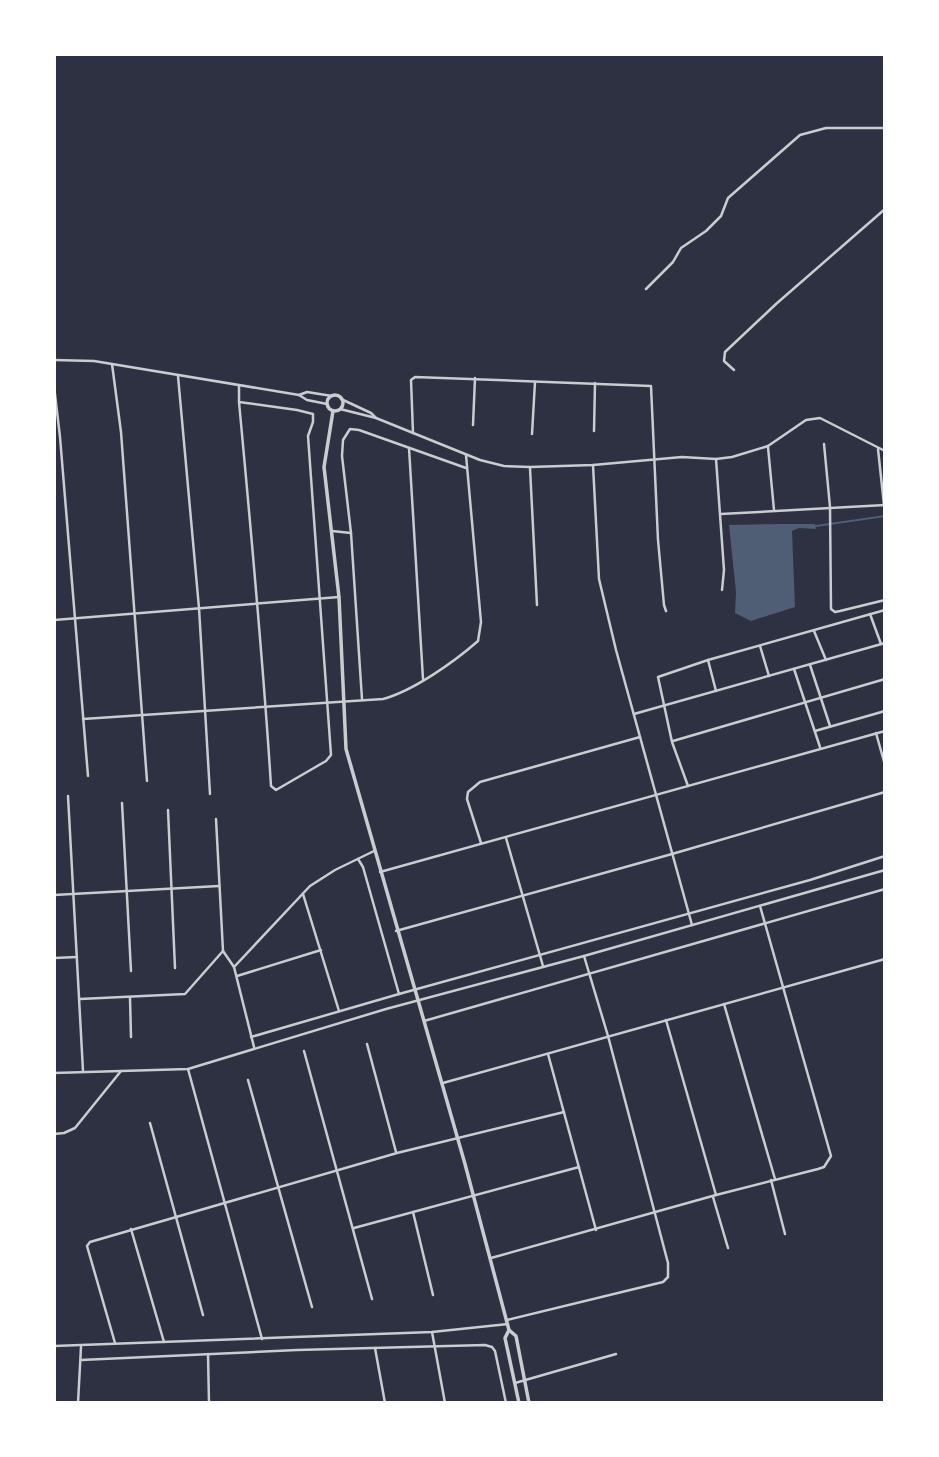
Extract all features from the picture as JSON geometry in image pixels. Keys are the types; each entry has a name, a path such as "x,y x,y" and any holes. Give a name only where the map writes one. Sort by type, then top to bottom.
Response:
{"street":[{"path":"646,289 673,262 681,248 706,231 721,216 728,198 794,139 813,130 826,128 885,128"},
{"path":"734,370 724,361 725,352 885,209"},
{"path":"54,360 94,361 299,395 307,400 327,404 333,411 324,467 339,597 346,749 474,1195 508,1325 516,1336 529,1403"},
{"path":"112,364 121,432 133,622 147,781"},
{"path":"178,376 199,608 211,794"},
{"path":"413,433 412,378 420,376 651,386 658,540 664,605 667,611"},
{"path":"473,425 475,378"},
{"path":"532,435 535,380"},
{"path":"594,431 595,383"},
{"path":"54,386 61,436 88,776"},
{"path":"239,386 239,402 258,603 271,786 279,790 326,761 330,758 331,751 308,436 313,414 239,402"},
{"path":"299,395 307,392 332,396 371,413 376,418"},
{"path":"327,404 332,396"},
{"path":"340,409 343,404 341,399"},
{"path":"333,411 340,409 376,418 466,455 504,466 593,465 697,457 716,459 750,453 768,446 813,418 820,418 885,451"},
{"path":"362,699 351,533 342,456 346,432 350,429 359,430 467,469"},
{"path":"54,437 61,436"},
{"path":"824,444 830,507 831,609 840,611 885,600"},
{"path":"768,446 774,510"},
{"path":"409,447 423,679"},
{"path":"721,514 884,505 878,449"},
{"path":"83,719 383,698 397,695 469,649 478,641 481,622 466,455"},
{"path":"716,459 724,570 722,590"},
{"path":"593,465 599,579 615,650 692,925"},
{"path":"530,467 537,604"},
{"path":"331,531 351,533"},
{"path":"54,620 339,597"},
{"path":"688,786 672,742 658,677 708,660 885,610"},
{"path":"634,715 883,644 870,614"},
{"path":"814,630 826,660"},
{"path":"760,646 769,676"},
{"path":"708,660 716,691"},
{"path":"810,664 830,726"},
{"path":"794,669 820,747"},
{"path":"672,742 885,679"},
{"path":"815,731 885,711"},
{"path":"380,872 885,731"},
{"path":"876,733 885,765"},
{"path":"482,844 467,799 468,792 480,782 640,737"},
{"path":"397,931 885,792"},
{"path":"68,796 83,1072"},
{"path":"122,803 131,971"},
{"path":"168,810 175,968"},
{"path":"216,818 223,951 234,967 254,1047"},
{"path":"506,837 543,966"},
{"path":"234,967 321,878 374,851"},
{"path":"251,1037 810,880 885,856"},
{"path":"358,859 363,867 399,994"},
{"path":"54,1073 188,1069 254,1047 418,1000 584,956 885,870"},
{"path":"54,895 220,886"},
{"path":"424,1021 885,889"},
{"path":"303,894 339,1011"},
{"path":"491,1258 824,1167 831,1156 760,906"},
{"path":"236,976 321,950"},
{"path":"79,999 186,994 223,951"},
{"path":"54,1346 432,1332 508,1325 663,1282 668,1278 669,1271 584,956"},
{"path":"54,958 77,957"},
{"path":"442,1083 885,959"},
{"path":"130,998 131,1037"},
{"path":"724,1004 773,1180 785,1234"},
{"path":"666,1020 728,1248"},
{"path":"367,1044 397,1153"},
{"path":"304,1051 372,1299"},
{"path":"548,1053 596,1230"},
{"path":"188,1069 262,1339"},
{"path":"54,1134 75,1128 121,1071"},
{"path":"248,1080 312,1307"},
{"path":"116,1343 88,1244 131,1229 397,1153 564,1112"},
{"path":"150,1124 203,1315"},
{"path":"354,1228 579,1167"},
{"path":"413,1212 433,1295"},
{"path":"131,1229 164,1342"},
{"path":"508,1325 505,1338 519,1403"},
{"path":"432,1332 445,1403"},
{"path":"78,1403 81,1345"},
{"path":"81,1360 485,1345 492,1347 498,1360 506,1403"},
{"path":"374,1348 385,1403"},
{"path":"208,1354 209,1403"},
{"path":"515,1384 616,1354"}],"water":[{"path":"815,524 816,529 799,528 792,531 795,607 751,621 735,613 736,592 729,525"}],"waterway":[{"path":"816,526 885,516"}]}
